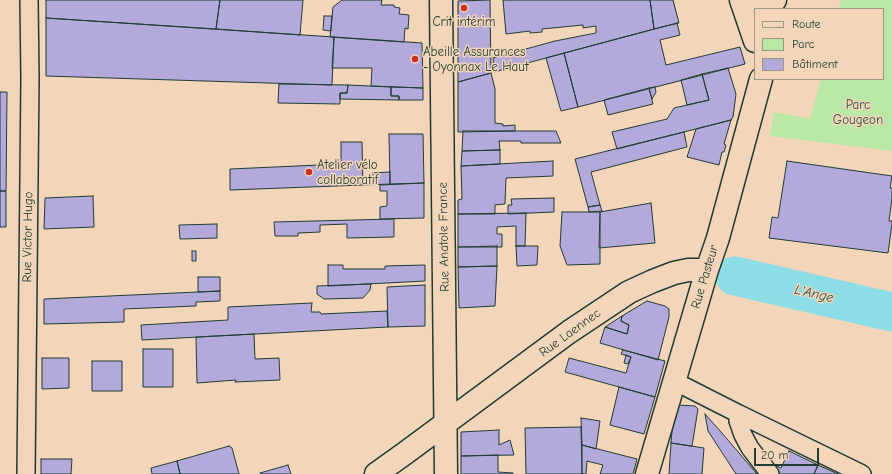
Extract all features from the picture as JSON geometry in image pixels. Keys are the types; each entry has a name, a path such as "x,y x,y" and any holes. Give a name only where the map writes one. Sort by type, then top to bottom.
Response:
{"main road":[{"name":"Rue Anatole France","path":"441,0 446,474"},
{"path":"741,0 754,38"},
{"path":"750,0 760,3 774,0"},
{"name":"Rue Pasteur","path":"647,474 707,270 718,238 761,80"},
{"name":"Rue Laennec","path":"376,474 569,332 628,292 674,273 688,270 707,270"}],"street":[{"name":"Rue Victor Hugo","path":"26,474 29,0"},
{"path":"674,381 862,474"},
{"path":"739,414 738,420 743,436 750,448 770,474"}],"green space":[{"name":"Parc Gougeon","path":"841,0 892,0 892,151 770,136 774,112 810,119 821,80 884,80 884,8 839,8"}],"building":[{"path":"46,0 220,0 216,29 46,18"},
{"path":"220,0 303,0 300,35 216,29"},
{"path":"342,0 382,0 381,5 394,5 394,7 400,8 399,14 409,15 408,29 405,28 404,42 330,37 333,7"},
{"path":"490,0 491,73 458,82 458,1"},
{"path":"503,0 650,0 654,29 494,72 493,58 555,41 596,33 596,26 583,28 583,25 542,29 542,32 530,33 530,31 506,34"},
{"path":"650,0 673,0 679,23 654,29"},
{"path":"324,16 332,16 331,31 323,30"},
{"path":"46,18 334,37 332,85 46,76"},
{"path":"677,23 680,35 660,40 666,65 740,47 745,64 578,107 564,53"},
{"path":"334,37 422,43 423,88 371,86 372,68 332,68"},
{"path":"564,53 578,107 561,111 546,58"},
{"path":"728,68 736,94 733,117 731,120 617,149 612,132 667,119 674,108 709,100 702,74"},
{"path":"491,73 495,89 495,123 503,124 503,126 515,125 515,131 458,132 458,82"},
{"path":"702,74 709,100 687,105 681,80"},
{"path":"279,84 348,85 347,93 340,93 340,104 278,103"},
{"path":"348,85 391,87 391,96 399,96 399,100 340,99 340,93 347,93"},
{"path":"391,87 423,88 423,100 399,100 399,96 391,96"},
{"path":"655,87 656,92 652,99 649,88"},
{"path":"649,88 653,104 608,115 604,100"},
{"path":"0,92 7,92 6,191 0,191"},
{"path":"731,120 724,144 726,145 724,152 722,152 719,165 687,157 696,129"},
{"path":"463,131 556,131 561,143 521,143 521,141 499,141 500,150 462,151"},
{"path":"684,132 687,147 591,172 600,205 588,207 575,159"},
{"path":"389,134 423,134 424,183 390,184"},
{"path":"341,142 362,142 363,185 230,190 230,169 341,164"},
{"path":"500,150 500,164 461,166 462,151"},
{"path":"553,161 553,176 506,178 505,204 495,205 495,214 458,214 458,200 462,199 461,166"},
{"path":"787,161 892,176 890,188 892,188 892,198 889,221 892,221 892,224 888,253 769,238 772,217 778,218"},
{"path":"390,172 390,184 363,185 363,178 372,178 372,173"},
{"path":"424,183 424,218 380,219 380,207 387,206 387,191 380,191 380,185"},
{"path":"0,191 6,191 6,227 0,227"},
{"path":"93,196 94,227 44,229 45,198"},
{"path":"554,198 554,212 508,214 508,205 512,205 511,199"},
{"path":"651,203 655,243 599,248 600,212"},
{"path":"600,205 602,211 589,212 588,207"},
{"path":"562,212 600,212 600,264 567,265 560,246"},
{"path":"526,213 525,246 516,246 516,226 497,227 497,234 502,234 502,247 458,247 458,214"},
{"path":"394,219 394,237 347,238 347,224 320,225 320,232 298,233 298,236 275,236 274,222"},
{"path":"217,224 217,238 180,239 179,225"},
{"path":"497,246 497,266 458,267 458,247"},
{"path":"516,246 538,246 537,265 517,266"},
{"path":"192,251 196,251 196,261 192,261"},
{"path":"328,265 343,265 343,269 385,269 385,266 425,265 425,281 328,286"},
{"path":"497,266 495,306 459,308 458,267"},
{"path":"198,277 220,277 220,291 198,292"},
{"path":"371,284 370,290 363,298 324,299 317,294 317,286"},
{"path":"425,285 425,326 388,327 387,287"},
{"path":"220,291 220,301 196,302 196,306 124,309 124,322 44,324 44,299"},
{"path":"647,301 665,306 669,309 669,317 658,360 600,343 605,327 627,334 629,325 621,321 622,316"},
{"path":"312,303 311,312 320,312 321,314 387,311 388,327 142,340 141,325 228,320 228,307"},
{"path":"622,316 621,321 629,325 627,334 605,327"},
{"path":"254,334 255,359 279,358 280,380 235,382 236,380 197,383 196,337"},
{"path":"143,349 173,349 173,387 143,387"},
{"path":"623,350 665,361 655,397 565,372 569,358 626,373 631,357 621,354"},
{"path":"626,355 631,357 628,364 624,363"},
{"path":"42,358 69,358 69,388 42,389"},
{"path":"92,361 122,361 122,391 92,391"},
{"path":"619,387 655,397 644,434 610,425"},
{"path":"678,405 695,406 698,409 692,446 671,443"},
{"path":"705,414 757,474 736,474 708,431"},
{"path":"581,418 600,421 596,449 582,445"},
{"path":"581,427 582,474 526,474 525,428"},
{"path":"499,430 499,445 510,440 514,455 461,456 461,432"},
{"path":"671,443 704,448 702,474 669,474"},
{"path":"582,445 637,459 633,474 600,474 603,465 587,461 586,474 582,474"},
{"path":"229,446 232,448 239,474 180,474 177,461"},
{"path":"789,451 818,465 814,474 778,474 775,470 777,466 781,468"},
{"path":"498,455 498,472 513,474 461,474 461,456"},
{"path":"41,459 72,459 71,474 41,474"},
{"path":"177,461 180,474 152,474 151,468"},
{"path":"288,465 291,474 260,474 260,473"},
{"path":"818,465 838,474 814,474"}],"waterway":[{"name":"L'Ange","path":"735,276 892,312"}],"place":[{"name":"Crit intérim","path":"464,8"},
{"name":"Abeille Assurances - Oyonnax Le Haut","path":"415,59"},
{"name":"Atelier vélo collaboratif","path":"309,172"}]}
